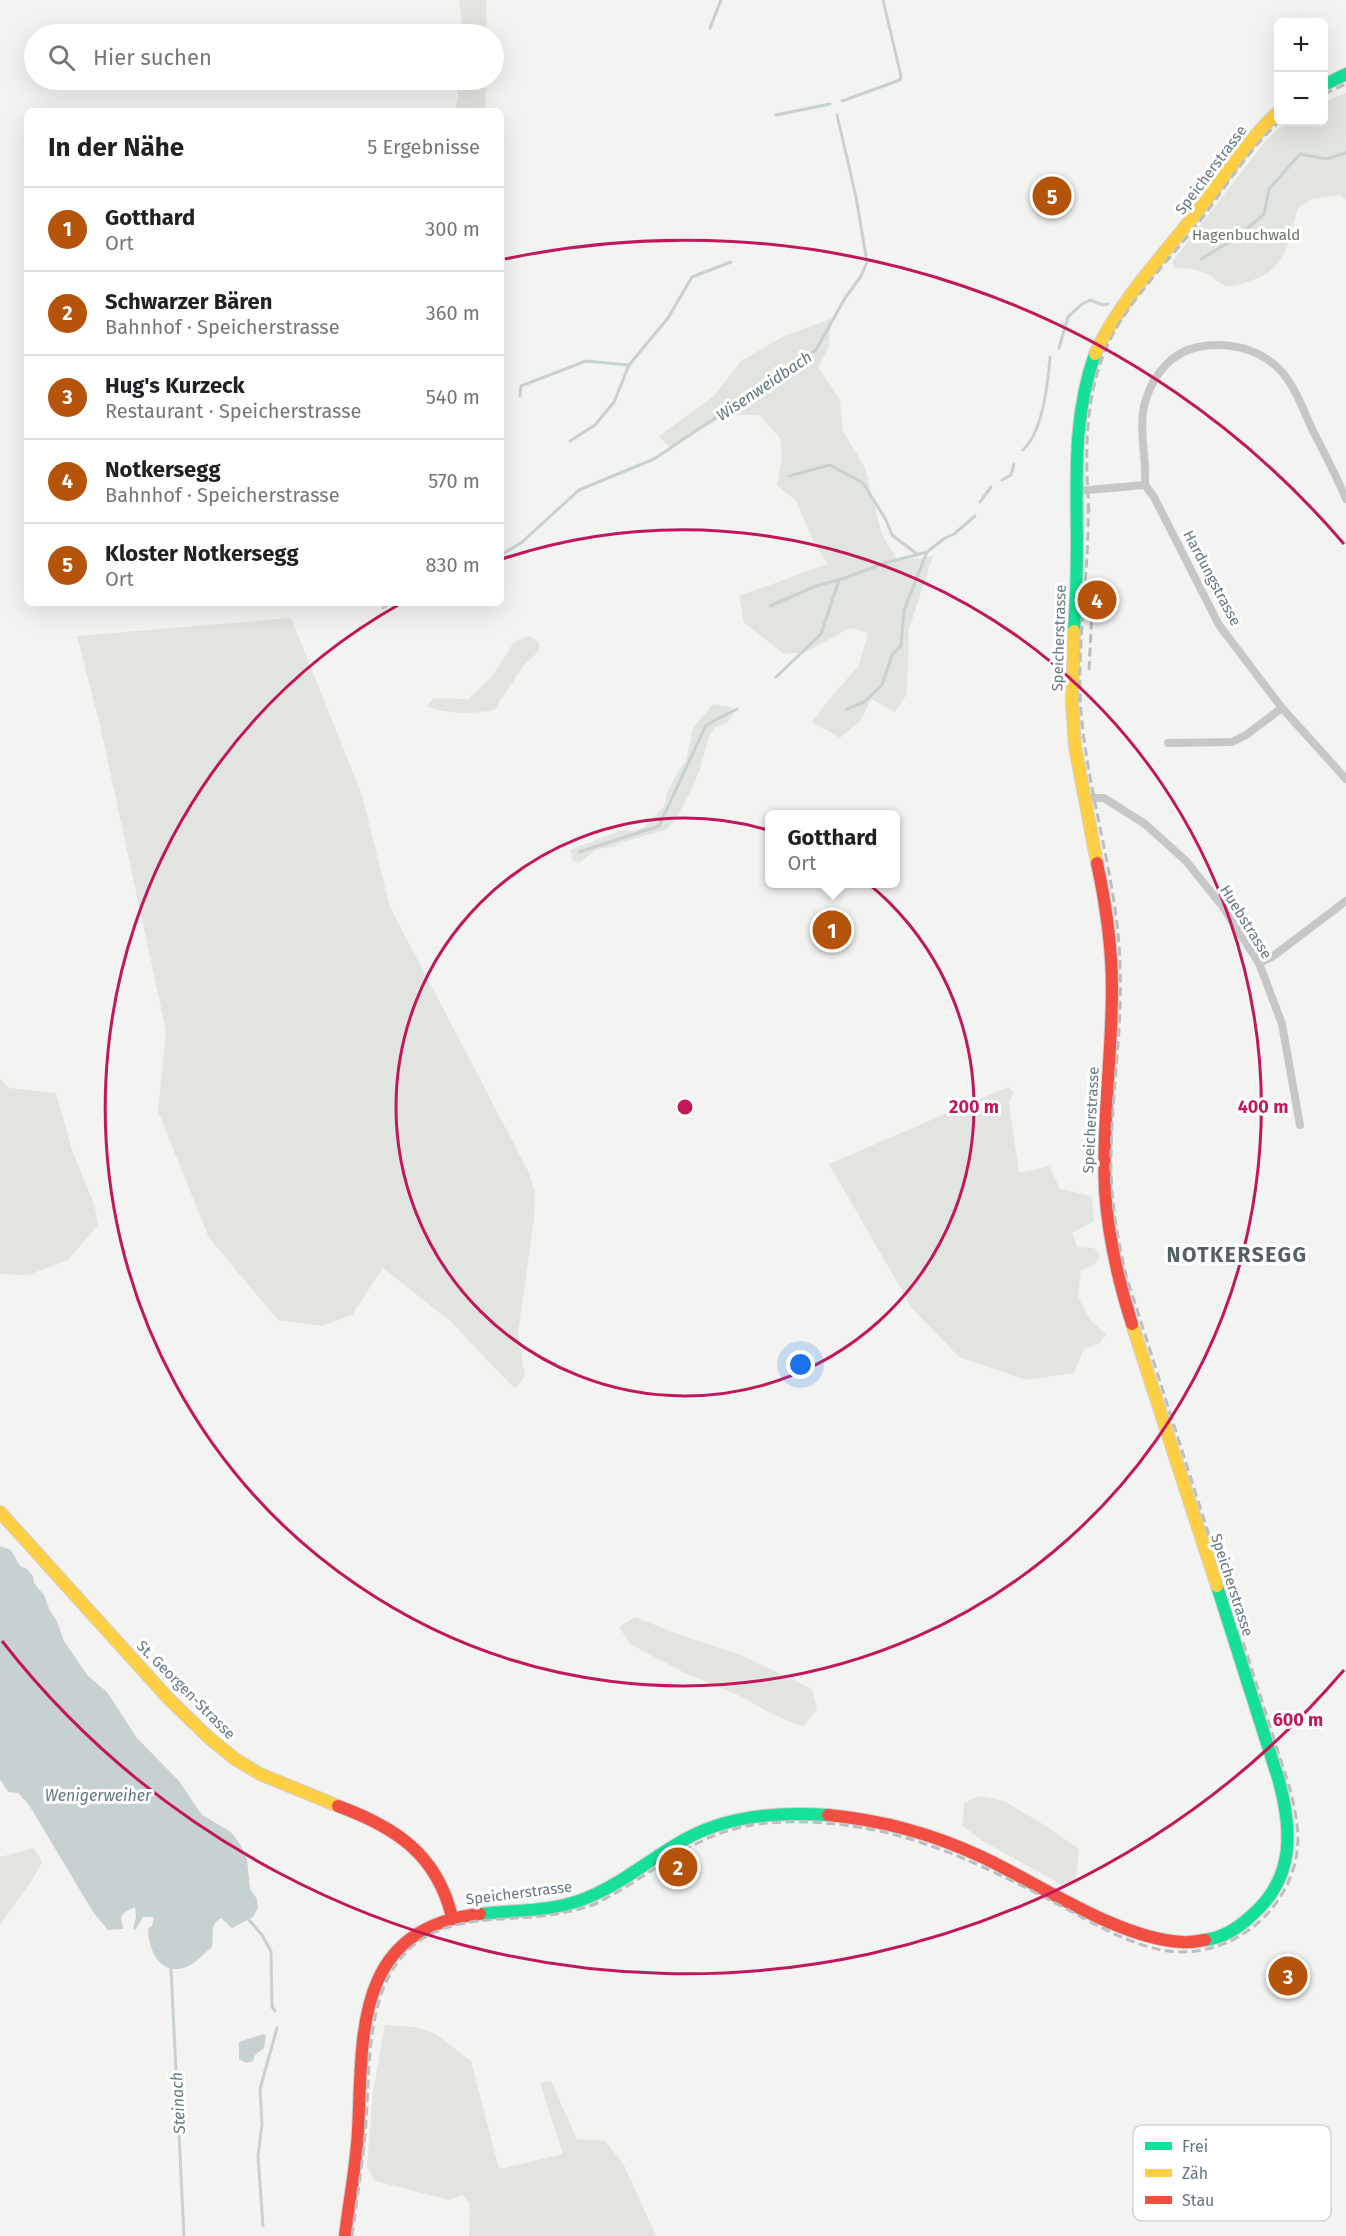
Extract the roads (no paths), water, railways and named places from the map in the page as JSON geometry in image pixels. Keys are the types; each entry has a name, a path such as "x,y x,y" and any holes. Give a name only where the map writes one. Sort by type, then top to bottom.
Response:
{"main road":[{"path":"1328,83 1346,74"},
{"name":"Speicherstrasse","path":"345,2236 357,2141 363,2036 368,2006 384,1968 394,1954 417,1934 452,1917 539,1909 582,1900 611,1888 700,1831 753,1816 791,1814 866,1819 938,1839 996,1864 1113,1925 1160,1941 1199,1942 1229,1932 1256,1914 1276,1888 1288,1851 1289,1829 1284,1799 1132,1324 1108,1233 1103,1142 1111,1030 1112,967 1106,906 1075,750 1072,696 1077,574 1078,442 1083,393 1094,356 1109,326 1128,298 1193,218 1246,146 1274,116"},
{"name":"St. Georgen-Strasse","path":"0,1512 170,1699 218,1746 254,1772 284,1787 352,1811 408,1841 424,1856 439,1878 452,1917"}],"street":[{"path":"1077,491 1145,485 1143,420 1145,400 1155,378 1169,361 1188,349 1209,345 1234,345 1259,354 1279,369 1293,390 1346,499"},
{"name":"Hardungstrasse","path":"1145,485 1154,497 1219,625 1282,708 1346,779"},
{"path":"1168,743 1232,742 1246,735 1282,708"},
{"name":"Huebstrasse","path":"1084,798 1098,796 1104,798 1145,824 1186,861 1218,900 1258,963 1282,1024 1300,1125"},
{"path":"1258,963 1272,957 1346,901"}],"water":[{"name":"Wenigerweiher","path":"0,1546 11,1550 20,1566 27,1569 33,1576 34,1583 44,1595 57,1621 64,1641 88,1676 107,1692 137,1738 179,1781 202,1815 231,1832 247,1859 250,1889 257,1899 258,1908 253,1917 232,1928 221,1918 217,1921 213,1927 212,1947 189,1966 169,1968 157,1959 150,1944 148,1928 152,1926 154,1917 143,1917 133,1930 136,1917 135,1907 121,1917 123,1929 108,1930 93,1912 29,1805 18,1793 8,1792 0,1779"},
{"path":"263,2034 266,2036 264,2048 255,2055 253,2061 246,2063 239,2059 239,2042"}],"waterway":[{"path":"710,28 721,0"},
{"path":"842,101 900,80 901,76 883,0"},
{"path":"776,115 830,104"},
{"name":"Wisenweidbach","path":"504,553 521,543 579,490 654,459 816,350 845,298 861,276 867,262 856,197 837,115"},
{"path":"1201,259 1236,238 1264,214 1269,189 1300,154 1326,159 1346,153"},
{"path":"520,396 521,386 586,361 629,365 668,318 692,277 731,262"},
{"path":"1059,348 1068,317 1082,304 1090,300 1103,305 1108,304"},
{"path":"1023,450 1030,442 1040,420 1046,394 1050,357"},
{"path":"570,441 595,425 614,402 629,365"},
{"path":"1002,480 1011,475 1014,464"},
{"path":"789,476 830,465 863,483 886,520 892,535 917,554"},
{"path":"980,502 991,487"},
{"path":"847,709 864,702 882,685 892,655 901,646 904,610 927,552 975,516"},
{"path":"776,677 821,634 839,580 885,563 927,552"},
{"path":"770,606 816,586 838,580"},
{"name":"Wisenweidbach","path":"383,608 387,606"},
{"path":"579,852 659,826 706,725 737,709"},
{"path":"249,1920 262,1935 271,1951 272,2007 275,2011"},
{"name":"Steinach","path":"171,1969 184,2236"},
{"path":"263,2226 258,2156 262,2124 260,2089 277,2028"}],"railway":[{"path":"1328,92 1346,84"},
{"path":"1089,512 1087,459 1090,407 1095,382 1113,333 1153,277 1197,225 1246,158 1275,126"},
{"path":"590,1906 619,1891 686,1849 713,1836 738,1828 778,1822 839,1824 871,1829 930,1846 988,1869 1117,1935 1162,1950 1186,1952 1209,1949 1230,1941 1250,1929 1267,1914 1281,1896 1291,1875 1297,1852 1298,1836 1290,1789 1126,1275 1116,1224 1111,1146 1120,1015 1118,931 1081,712 1080,660 1088,503"},
{"path":"1089,670 1092,613"},
{"path":"352,2236 365,2137 372,2038 385,1984 399,1961 418,1942 458,1924 536,1917 598,1903"}],"place":[{"name":"Kloster Notkersegg","path":"1052,196"},
{"name":"Notkersegg","path":"1097,600"},
{"name":"Gotthard","path":"832,930"},
{"name":"Schwarzer Bären","path":"678,1867"},
{"name":"Hug's Kurzeck","path":"1288,1976"}],"district":[{"name":"NOTKERSEGG","path":"1237,1255"}],"park label":[{"name":"Hagenbuchwald","path":"1246,235"}]}
